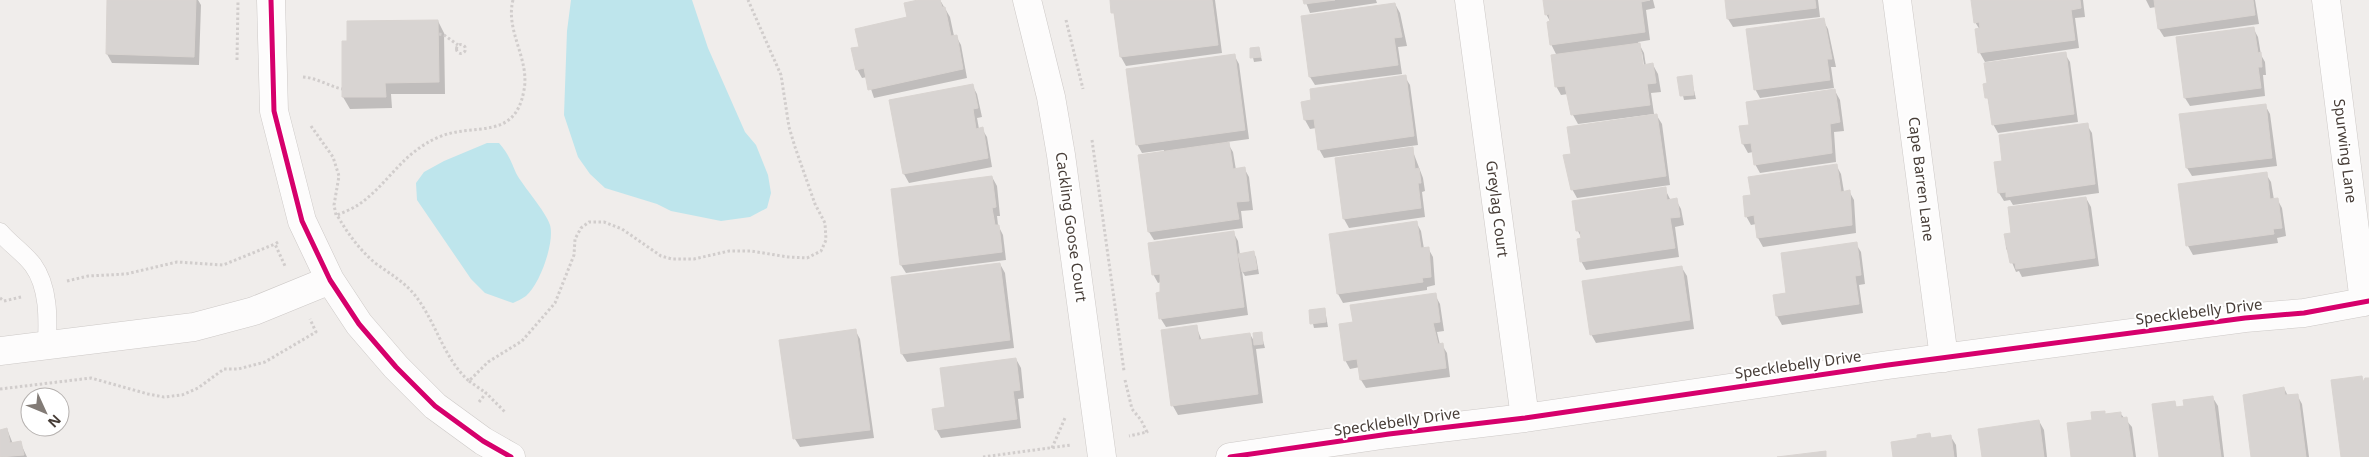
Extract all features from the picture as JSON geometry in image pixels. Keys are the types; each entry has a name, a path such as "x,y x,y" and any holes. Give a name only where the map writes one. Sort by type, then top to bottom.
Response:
{"street":[{"path":"271,0 274,111 302,221 330,280 372,338 396,367 435,406 483,441 511,457"},
{"name":"Cackling Goose Court","path":"1027,0 1051,97 1061,155 1101,449"},
{"name":"Greylag Court","path":"1469,0 1525,418"},
{"name":"Cape Barren Lane","path":"1897,0 1944,358"},
{"name":"Spurwing Lane","path":"2326,0 2366,301"},
{"path":"0,351 194,327 254,312 330,280"},
{"name":"Specklebelly Drive","path":"1230,457 1389,434 1525,418 1582,408 1944,358 2304,313 2366,301"}],"lane":[{"path":"0,232 33,265 39,276 48,320 47,344"}],"path":[{"path":"237,60 238,0"},
{"path":"331,218 357,206 420,146 441,136 463,130 486,130 500,126 519,109 526,74 514,34 513,0"},
{"path":"469,381 488,362 522,341 555,303 574,256 575,239 581,228 589,222 604,222 622,229 661,256 672,259 694,259 729,251 751,251 807,258 821,251 826,240 825,223 815,204 789,127 781,75 748,0"},
{"path":"438,34 444,34 458,45"},
{"path":"273,79 311,78 331,87 342,88"},
{"path":"310,125 333,157 339,176 334,205 337,215 350,237 361,250 406,284 416,296 458,371 486,393"},
{"path":"62,282 88,276 126,274 178,262 223,265 275,244"},
{"path":"0,389 92,378 156,395 182,395 198,388 224,369 238,369 265,362 316,332 281,259"},
{"path":"0,298 4,301 26,295"},
{"path":"1052,448 1066,415"},
{"path":"983,457 1052,448 1101,449 1146,432"}],"water":[{"path":"571,0 692,0 708,48 745,132 756,145 768,175 771,193 767,208 750,217 721,221 671,211 657,204 605,188 590,174 578,157 564,115 567,31"},
{"path":"487,143 499,143 550,225 550,242 541,273 526,296 513,303 485,293 471,279 417,200 416,183 424,172 444,161"}],"building":[{"path":"107,0 196,0 194,57 106,54"},
{"path":"918,0 940,0 942,7 945,7 951,36 957,35 963,69 868,90 864,68 856,70 851,48 859,47 855,29 907,17 904,3"},
{"path":"1110,0 1212,0 1218,45 1120,57 1114,13 1111,13"},
{"path":"1303,0 1335,0 1304,4"},
{"path":"1543,0 1650,0 1641,2 1645,32 1550,45 1547,22 1550,21 1549,14 1545,15"},
{"path":"1725,0 1815,0 1816,8 1727,19"},
{"path":"1971,0 2080,0 2081,8 2071,10 2075,40 1978,53 1975,29 1980,28 1979,22 1974,23"},
{"path":"2154,0 2253,0 2255,15 2158,29"},
{"path":"1395,3 1402,37 1394,38 1398,65 1309,77 1301,16"},
{"path":"1824,18 1832,59 1827,59 1830,80 1754,90 1746,29"},
{"path":"438,20 439,82 385,83 386,97 342,97 342,41 347,41 347,21"},
{"path":"2254,27 2258,53 2261,52 2262,67 2258,67 2261,88 2184,98 2176,37"},
{"path":"1640,43 1643,65 1653,63 1656,83 1647,84 1650,105 1571,115 1565,86 1555,87 1551,55"},
{"path":"1259,47 1261,57 1250,58 1250,48"},
{"path":"2066,52 2074,114 1992,125 1988,98 1985,98 1983,84 1987,83 1984,63"},
{"path":"1235,54 1245,130 1136,145 1126,69"},
{"path":"1406,75 1414,136 1318,150 1314,119 1304,120 1301,102 1311,100 1310,89"},
{"path":"1692,75 1694,95 1680,96 1677,77"},
{"path":"973,84 978,108 973,109 976,129 983,127 988,158 903,174 889,100"},
{"path":"1835,89 1840,122 1830,124 1832,153 1754,165 1751,143 1742,144 1739,126 1749,125 1746,102"},
{"path":"2266,104 2272,158 2186,168 2179,114"},
{"path":"1657,114 1666,176 1571,190 1563,155 1571,154 1567,127"},
{"path":"2088,123 2095,184 2006,197 2006,192 1998,193 1994,162 2002,161 1999,135"},
{"path":"1229,142 1233,169 1245,167 1249,201 1236,202 1239,219 1148,232 1138,155"},
{"path":"1413,147 1415,169 1419,168 1421,183 1418,183 1421,208 1343,219 1335,158"},
{"path":"1837,164 1841,192 1850,190 1852,225 1757,238 1754,215 1745,217 1743,196 1751,195 1748,177"},
{"path":"2267,172 2270,199 2278,198 2282,228 2273,229 2274,234 2186,246 2178,184"},
{"path":"992,176 996,207 992,208 995,225 999,225 1002,252 900,265 891,189"},
{"path":"1666,187 1667,200 1677,198 1680,217 1670,218 1675,248 1580,262 1577,239 1581,238 1580,231 1576,231 1572,201"},
{"path":"2086,197 2095,258 2016,269 2015,263 2010,263 2004,234 2011,233 2008,207"},
{"path":"1417,221 1421,248 1429,247 1431,277 1422,278 1423,282 1337,294 1329,234"},
{"path":"1234,231 1244,307 1159,319 1156,293 1160,292 1160,274 1152,275 1148,243"},
{"path":"1857,242 1861,275 1855,276 1859,304 1776,316 1773,295 1786,293 1781,253"},
{"path":"1254,251 1257,269 1242,272 1238,254"},
{"path":"1000,263 1010,340 901,354 891,277"},
{"path":"1682,266 1690,320 1590,335 1582,281"},
{"path":"1436,293 1440,322 1433,323 1438,344 1443,343 1446,368 1360,380 1357,359 1344,361 1339,324 1353,322 1350,305"},
{"path":"1325,308 1326,322 1310,324 1309,310"},
{"path":"1197,325 1199,340 1250,333 1258,394 1171,406 1161,330"},
{"path":"856,329 870,430 793,439 779,340"},
{"path":"1262,332 1263,344 1254,345 1253,333"},
{"path":"1016,358 1020,390 1013,391 1017,419 935,430 932,409 945,407 940,368"},
{"path":"2362,376 2363,382 2365,378 2369,378 2369,457 2341,457 2331,380"},
{"path":"2284,387 2285,395 2298,394 2306,457 2251,457 2243,395"},
{"path":"2213,396 2221,457 2159,457 2152,404 2175,401 2176,407 2184,406 2183,400"},
{"path":"2105,411 2105,414 2121,412 2121,418 2127,417 2133,457 2071,457 2067,423 2092,420 2091,412"},
{"path":"2039,420 2044,457 1982,457 1978,429"},
{"path":"7,428 10,443 21,441 24,455 0,457 0,430"},
{"path":"1930,433 1931,438 1951,435 1954,457 1893,457 1891,442 1917,438 1917,435"},
{"path":"1826,451 1826,457 1777,457"}],"cycle path":[{"path":"271,0 274,111 302,221 330,280 359,324 396,367 435,406 483,441 511,457"},
{"path":"1230,457 1389,434 1525,418 1888,365 2245,318 2304,313 2369,301"}]}
